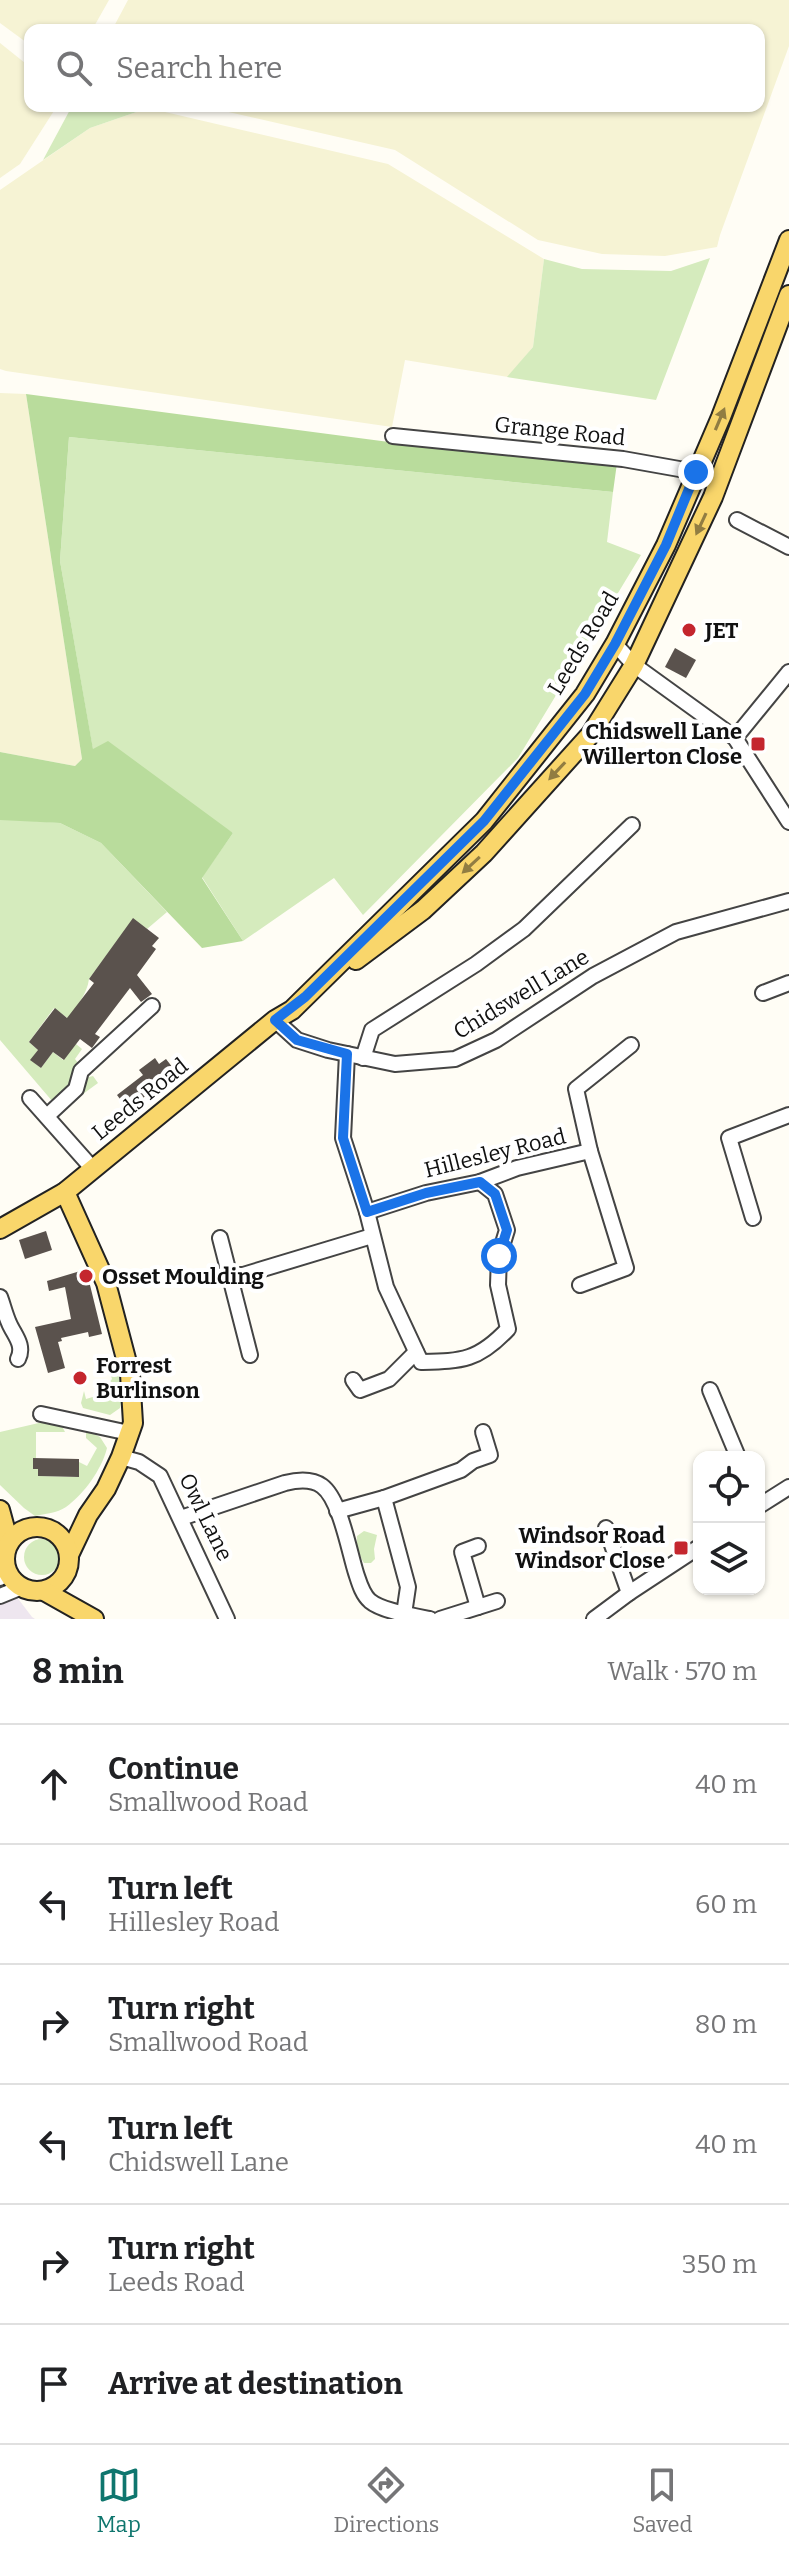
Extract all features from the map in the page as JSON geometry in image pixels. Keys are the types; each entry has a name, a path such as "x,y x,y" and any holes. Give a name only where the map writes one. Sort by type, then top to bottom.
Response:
{"main road":[{"name":"Leeds Road","path":"305,997 484,821 585,694 615,644 666,545 721,417 789,240"},
{"name":"Leeds Road","path":"0,1229 65,1192 275,1020 423,910 484,853 591,734 634,665 718,485 789,295"},
{"path":"81,1225 83,1193 93,1169"},
{"path":"65,1192 106,1283 130,1374 133,1423 106,1489 88,1515 69,1555 64,1577 44,1591 32,1591 3,1572 9,1543 24,1529 49,1529 65,1544 69,1555"},
{"path":"0,1508 24,1529"},
{"path":"0,1508 9,1543"},
{"path":"49,1529 88,1515"},
{"path":"64,1577 93,1618"},
{"path":"44,1591 93,1618"}],"street":[{"name":"Grange Road","path":"393,436 623,459 696,472 718,485"},
{"path":"737,520 789,547"},
{"path":"615,644 634,665 735,738 789,822"},
{"path":"735,738 789,672"},
{"path":"363,1058 372,1030 476,964 524,929 632,825"},
{"name":"Chidswell Lane","path":"275,1020 297,1040 363,1058 395,1064 455,1059 496,1040 593,976 676,932 789,901"},
{"path":"763,993 789,983"},
{"path":"47,1116 76,1089 81,1071 152,1006"},
{"path":"580,1285 626,1268 590,1151 576,1089 631,1045"},
{"path":"347,1054 343,1138 367,1212 386,1287 421,1362 463,1361 492,1346 508,1329 498,1285 499,1256 507,1230 495,1194 480,1182"},
{"path":"30,1098 93,1169"},
{"path":"753,1218 729,1138 789,1115"},
{"name":"Hillesley Road","path":"367,1212 426,1193 480,1182 517,1168 590,1151"},
{"path":"229,1275 243,1275 372,1236"},
{"path":"220,1238 250,1355"},
{"path":"0,1297 22,1352 18,1359"},
{"path":"353,1380 360,1390 389,1379 416,1352"},
{"path":"710,1390 735,1451"},
{"path":"41,1414 129,1433"},
{"path":"337,1511 384,1498 461,1470 473,1461 490,1455 483,1432"},
{"name":"Owl Lane","path":"121,1457 139,1462 160,1476 227,1619"},
{"path":"181,1518 298,1480 321,1486 331,1496 360,1587 370,1601 404,1614 430,1619"},
{"path":"765,1502 789,1487"},
{"path":"384,1498 408,1587 404,1614"},
{"path":"606,1528 629,1593"},
{"path":"478,1546 462,1552 478,1607"},
{"path":"594,1619 693,1551"},
{"path":"0,1596 22,1587"},
{"path":"440,1619 497,1601"}],"shaded area":[{"path":"0,0 109,0 95,24 24,24 24,41 0,23"},
{"path":"128,0 789,0 789,46 765,112 765,24 115,24"},
{"path":"0,43 24,62 24,112 53,112 20,164 0,178"},
{"path":"136,112 165,112 388,164 544,259 533,347 508,377 405,360 392,427 0,369 0,190 90,128"},
{"path":"228,112 765,112 717,247 665,256 602,254 538,240 395,150"},
{"path":"0,393 26,394 82,759 75,766 0,752"},
{"path":"0,1575 32,1617 35,1619 0,1619"}],"green space":[{"path":"69,112 136,112 90,128 43,160"},
{"path":"710,258 656,400 507,377 533,347 544,259 582,269 671,271"},
{"path":"26,394 389,442 617,463 613,492 69,437 60,561 93,749 108,741 233,833 202,878 243,941 202,948 101,843 60,823 0,820 0,752 75,766 82,759"},
{"path":"69,437 613,492 607,542 641,555 518,758 363,915 334,878 243,941 202,877 233,833 93,750 60,561"},
{"path":"0,820 60,823 101,843 167,912 147,929 133,919 89,979 70,1020 54,1008 29,1042 38,1050 31,1060 41,1068 53,1052 63,1060 76,1044 82,1049 75,1059 98,1083 72,1102 65,1092 53,1102 0,1040"},
{"path":"116,1357 122,1396 120,1408 110,1415 83,1408 84,1391 86,1399 110,1392 112,1379 106,1360"},
{"path":"43,1422 62,1426 65,1432 36,1432 33,1469 38,1469 38,1476 79,1477 79,1462 87,1466 97,1448 86,1438 88,1431 100,1437 107,1448 97,1472 73,1502 59,1511 35,1516 0,1485 0,1432"},
{"path":"364,1531 377,1535 375,1559 371,1563 364,1563 357,1546 357,1536"},
{"path":"42,1539 55,1544 60,1557 55,1570 42,1575 29,1570 24,1557 29,1544"}],"building":[{"path":"675,648 696,660 686,678 665,667"},
{"path":"133,918 159,938 152,946 156,949 137,975 152,994 141,1002 130,988 95,1034 100,1037 92,1048 80,1039 64,1060 53,1052 41,1068 30,1060 38,1050 29,1042 55,1008 67,1018 94,983 89,979"},
{"path":"155,1058 159,1064 166,1059 180,1077 168,1086 165,1081 139,1101 142,1105 131,1114 117,1095 143,1075 139,1070"},
{"path":"46,1231 52,1250 25,1259 19,1240"},
{"path":"87,1269 102,1334 89,1337 88,1332 61,1338 62,1341 58,1342 65,1368 48,1373 35,1327 71,1319 65,1287 49,1291 47,1281"},
{"name":"Forrest Burlinson","path":"33,1458 79,1459 79,1477 38,1476 38,1469 33,1469"}],"place":[{"name":"JET","path":"689,630"},
{"name":"Chidswell Lane Willerton Close","path":"758,744"},
{"name":"Osset Moulding","path":"86,1276"},
{"name":"Forrest Burlinson","path":"80,1378"},
{"name":"Windsor Road Windsor Close","path":"681,1548"}],"route":[{"path":"499,1256 507,1230 495,1194 480,1182 426,1193 367,1212 343,1138 347,1054 297,1040 275,1020 292,1010 484,821 585,694 615,644 666,545 696,472"}]}
